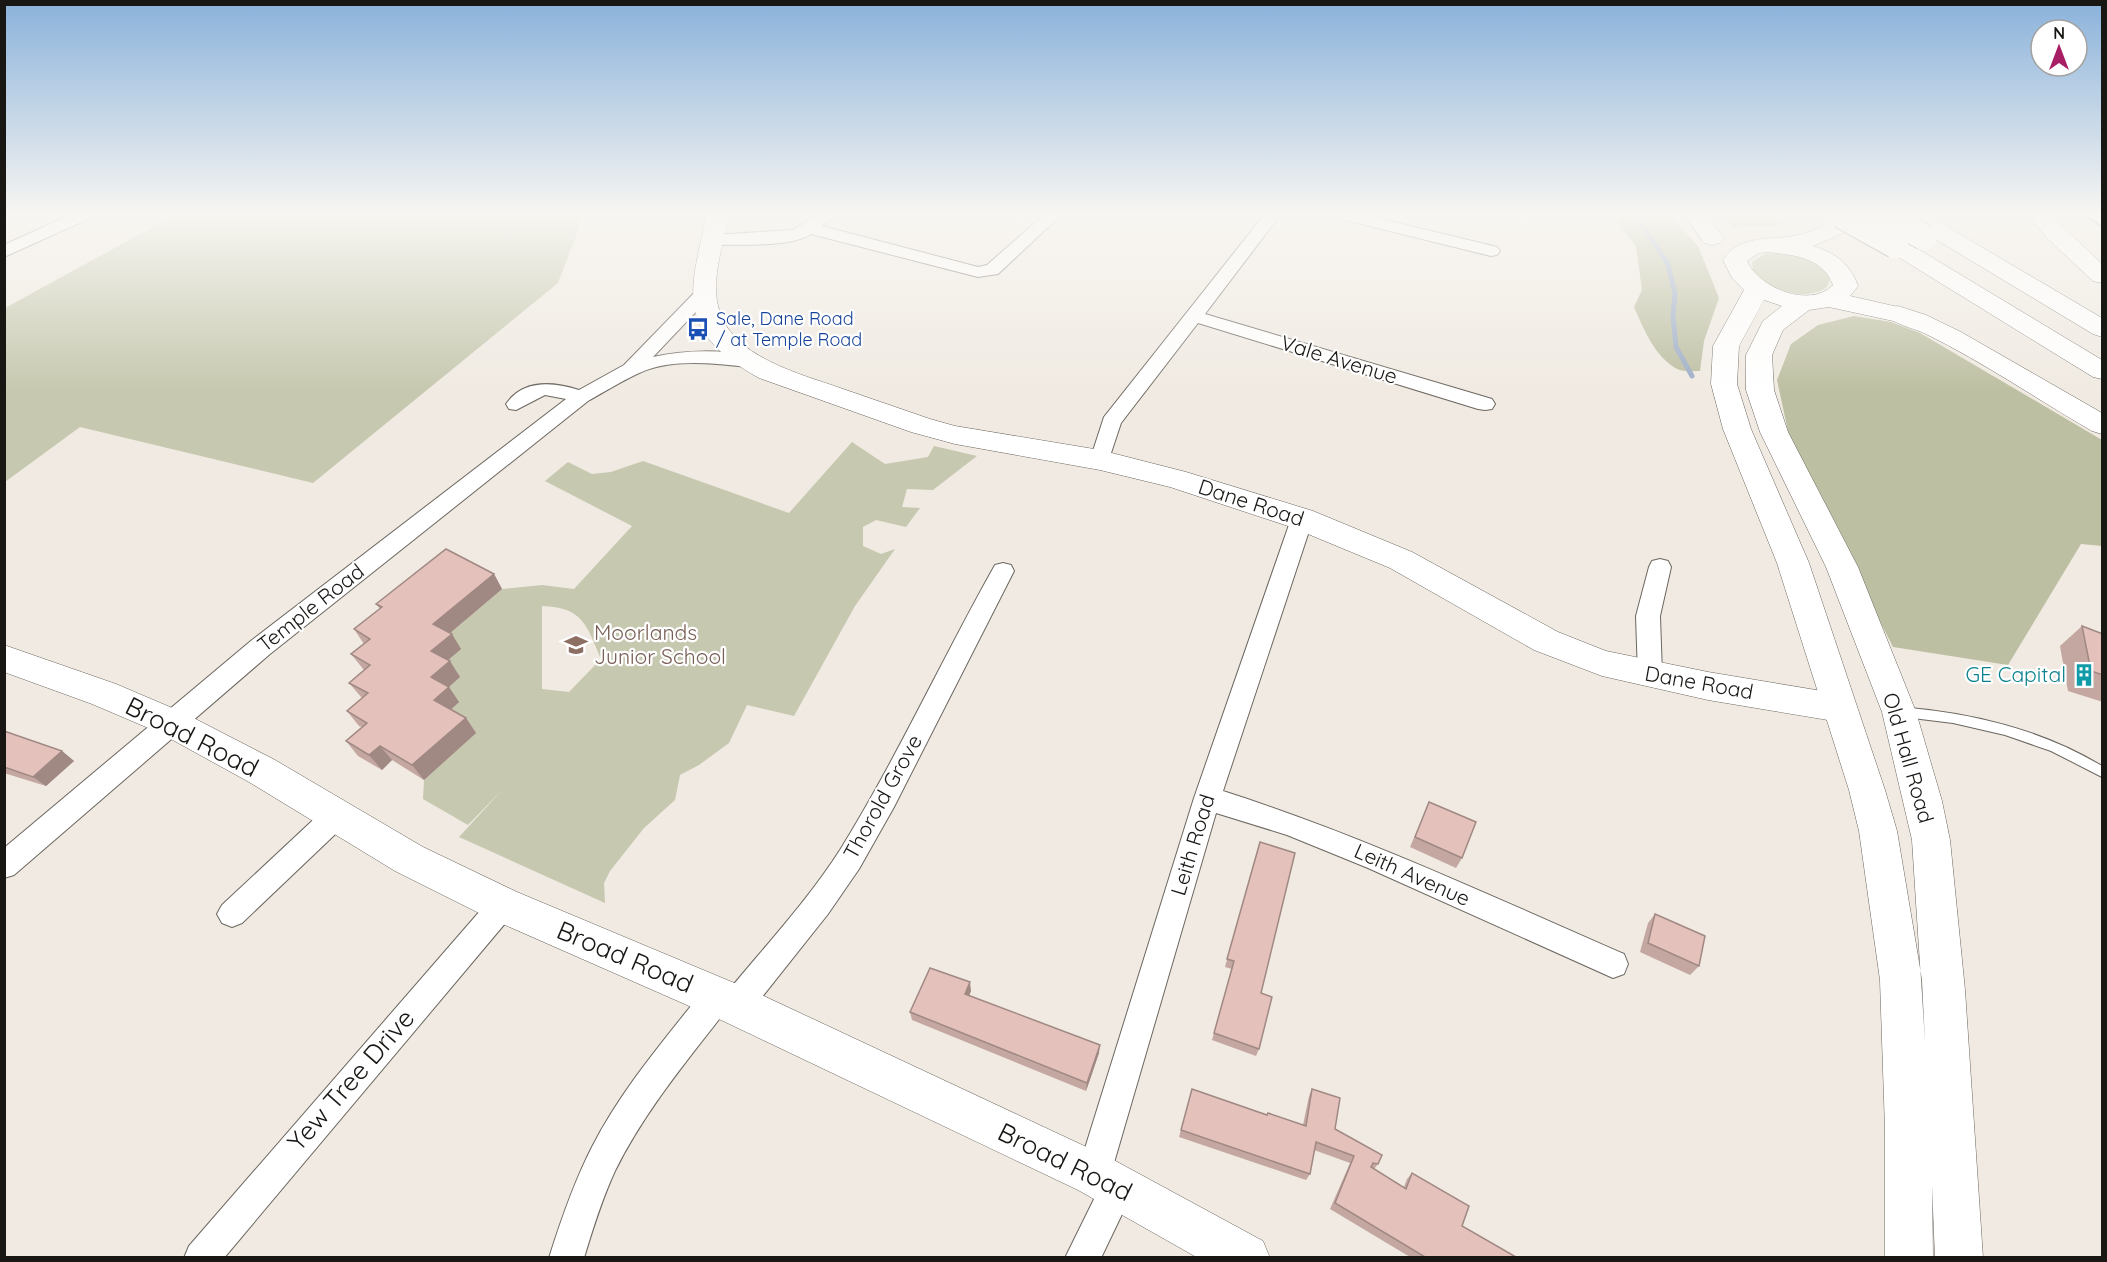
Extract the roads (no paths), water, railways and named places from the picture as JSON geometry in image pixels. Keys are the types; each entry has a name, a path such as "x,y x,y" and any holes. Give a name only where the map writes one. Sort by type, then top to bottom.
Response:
{"main road":[{"path":"703,294 707,274"},
{"path":"1740,274 1757,288 1787,300 1803,302 1831,300 1917,320 1952,337 2103,425"},
{"path":"1831,300 1842,295 1846,286 1841,274"},
{"path":"1943,274 2103,371"},
{"path":"1997,274 2103,340"},
{"path":"2004,274 2103,329"},
{"path":"1757,288 1726,346 1724,384 1737,429 1793,563 1878,831 1901,980 1908,1129 1909,1257"},
{"name":"Dane Road","path":"703,294 707,310 723,339 747,361 814,390 955,435 1100,460 1176,478 1302,519 1401,560 1546,641 1602,663 1650,675 1840,708 1899,712"},
{"name":"Old Hall Road","path":"1803,302 1772,326 1759,355 1760,390 1774,432 1842,567 1899,712 1931,840 1944,990 1959,1257"},
{"name":"Broad Road","path":"4,658 104,694 171,723 262,771 409,859 503,905 727,1001 1106,1180 1246,1257"}],"street":[{"path":"1100,460 1111,422 1226,274"},
{"name":"Temple Road","path":"631,369 703,294"},
{"name":"Vale Avenue","path":"1193,316 1485,404"},
{"name":"Temple Road","path":"4,866 261,647 581,397 631,369 663,359 711,357 747,361"},
{"path":"516,404 536,390 544,388 581,397"},
{"name":"Leith Road","path":"1082,1257 1106,1180 1207,798 1302,519"},
{"path":"1650,675 1648,616 1660,567"},
{"name":"Thorold Grove","path":"566,1257 591,1184 612,1143 644,1094 727,1001 818,905 849,860 884,799 1003,571"},
{"name":"Leith Avenue","path":"1207,798 1292,825 1378,859 1613,964"},
{"path":"232,914 337,815"},
{"name":"Yew Tree Drive","path":"201,1257 503,905"}],"lane":[{"path":"1899,712 1942,715 2043,741 2103,772"}],"waterway":[{"path":"1670,274 1675,294 1673,316 1676,347 1692,376"}],"place":[{"name":"Sale, Dane Road / at Temple Road","path":"698,329"},
{"name":"Moorlands Junior School","path":"576,645"},
{"name":"GE Capital","path":"2084,675"}]}
